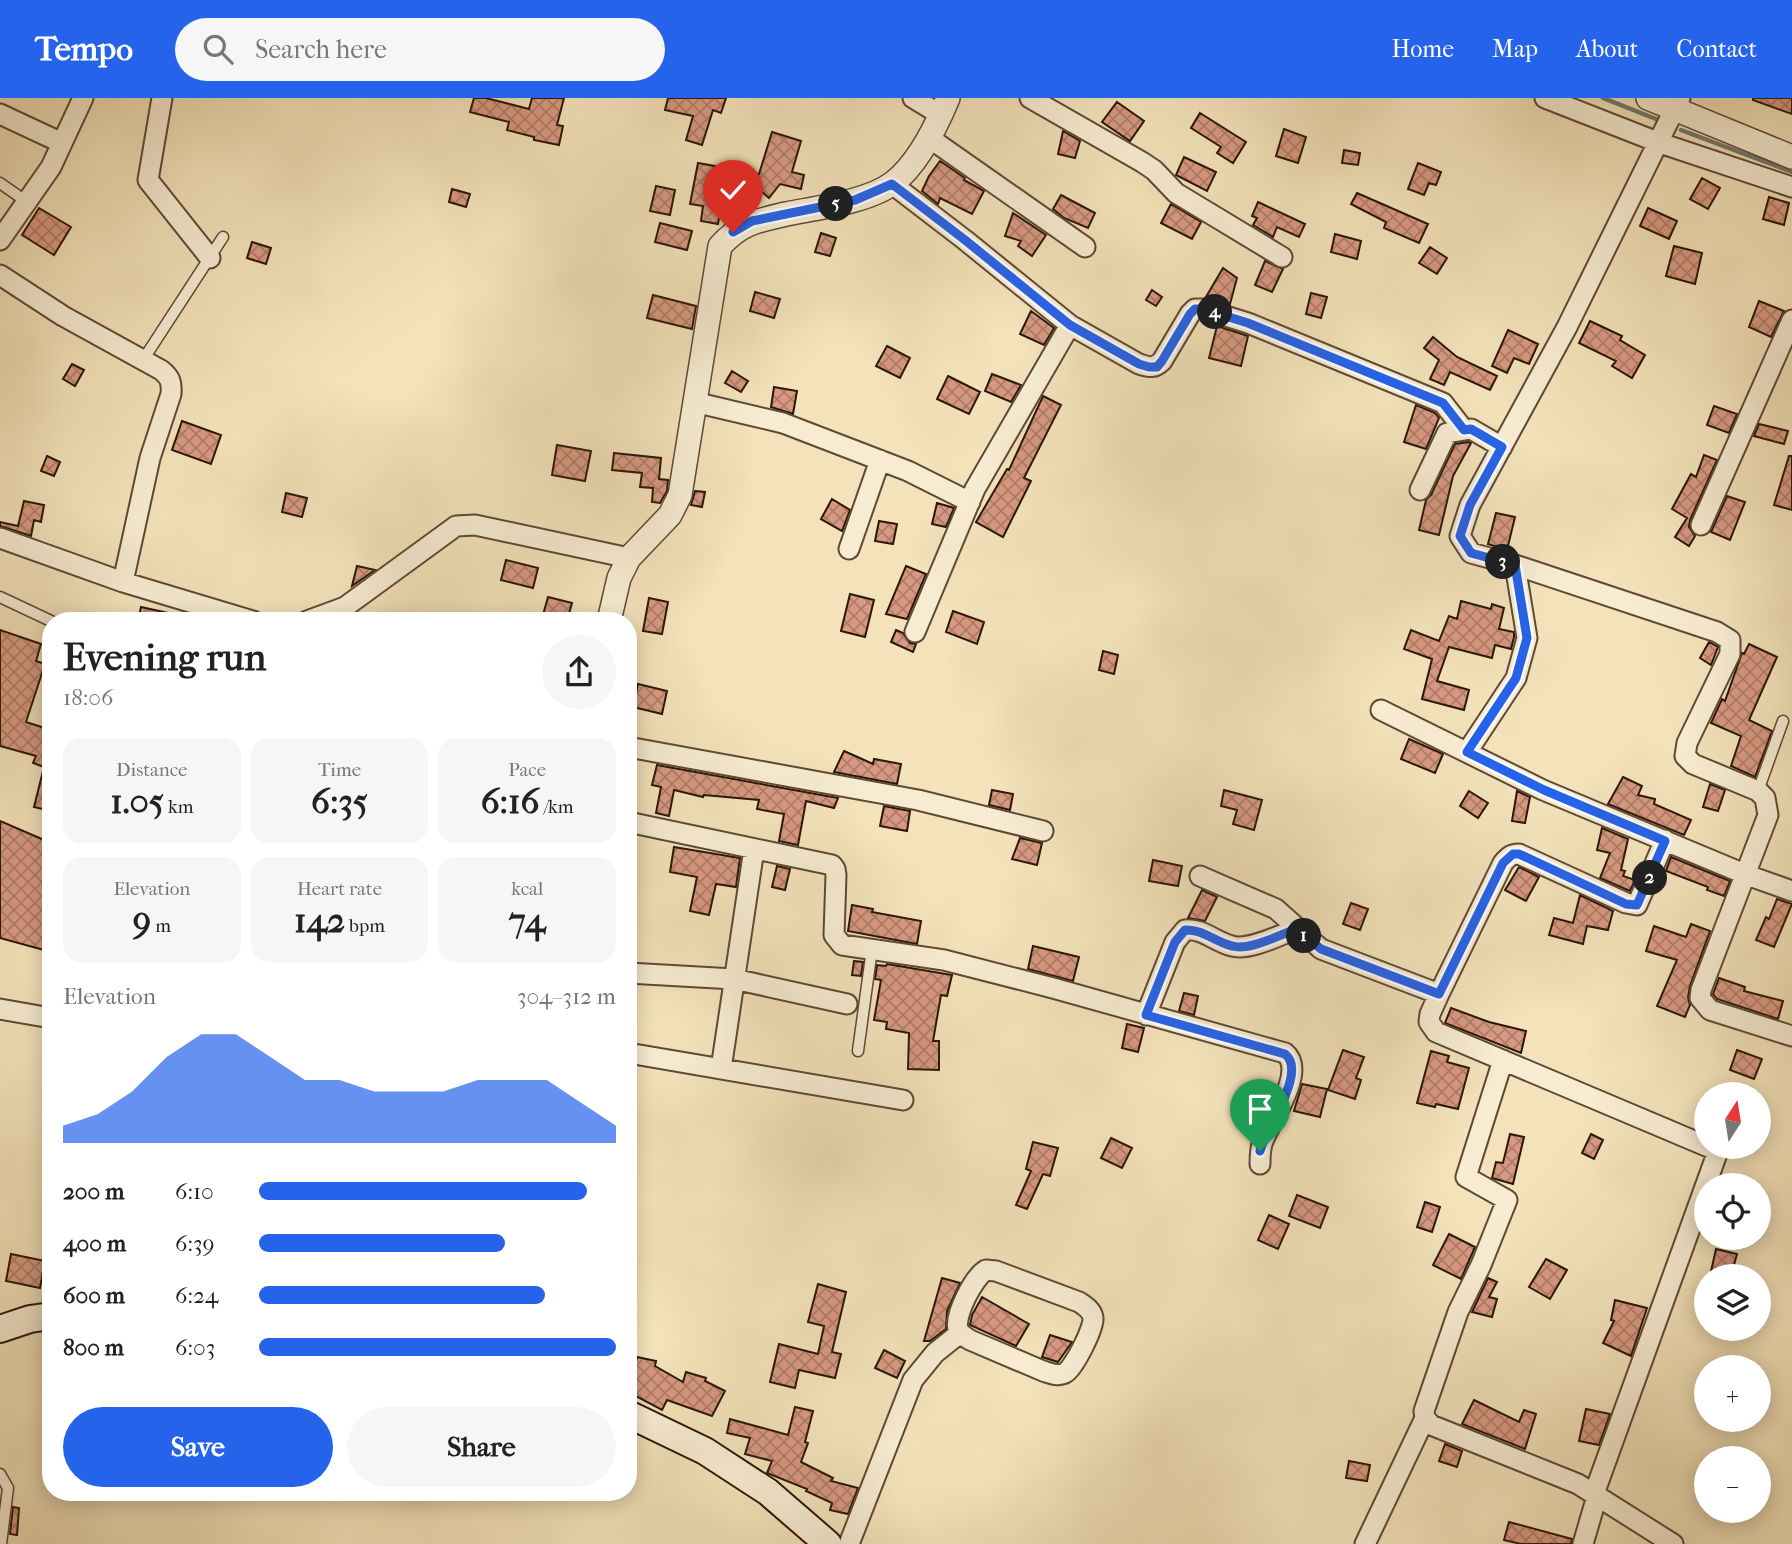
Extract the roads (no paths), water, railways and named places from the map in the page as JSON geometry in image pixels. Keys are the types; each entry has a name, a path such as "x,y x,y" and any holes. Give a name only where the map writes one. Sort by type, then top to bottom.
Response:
{"main road":[{"path":"0,1329 42,1317"},
{"path":"637,1418 705,1451 768,1492 828,1544"}],"street":[{"path":"0,240 51,167 83,98"},
{"path":"162,98 148,180 210,258"},
{"path":"611,612 619,578 629,558 670,515 680,495 720,246 733,232 752,221 855,200 892,184 905,171 928,137 944,106 913,98"},
{"path":"1030,98 1154,170 1176,193 1282,257"},
{"path":"1545,98 1660,143 1792,187"},
{"path":"1648,98 1678,104 1792,157"},
{"path":"1678,104 1567,327 1470,505 1460,536 1471,553 1717,632 1730,640 1730,654 1686,743 1685,756 1693,764 1758,791 1765,798 1768,816 1700,998 1710,1010 1792,1036"},
{"path":"0,114 62,143"},
{"path":"928,137 1085,247"},
{"path":"892,184 1070,325 1139,364 1157,367 1190,314 1195,309 1203,309 1248,323 1443,403 1464,430"},
{"path":"0,275 63,316 143,360 168,376 172,384 150,458 123,582"},
{"path":"1701,525 1792,320"},
{"path":"915,632 975,489 1070,325"},
{"path":"694,402 783,423 908,471 970,502"},
{"path":"1420,490 1447,433 1471,429 1502,447"},
{"path":"849,549 880,460"},
{"path":"331,612 345,607 456,526 475,525 629,558"},
{"path":"1,542 223,612"},
{"path":"1467,752 1516,678 1527,638 1515,565"},
{"path":"1381,710 1544,790 1747,875 1792,891"},
{"path":"637,749 918,800 1043,831"},
{"path":"637,824 832,865 836,875 834,935 842,944 944,960 1285,1054 1292,1063 1289,1085 1278,1114 1262,1142 1260,1164"},
{"path":"1583,1544 1595,1495 1718,1152 1436,1032 1430,1022 1430,1014 1503,863 1513,854 1519,854 1626,904 1637,905 1665,841"},
{"path":"721,1069 754,849"},
{"path":"1200,876 1276,909 1321,949 1439,994"},
{"path":"1146,1015 1175,942 1185,930 1198,931 1238,947 1296,929"},
{"path":"637,974 734,979 847,1004"},
{"path":"0,1009 42,1016"},
{"path":"637,1055 903,1100"},
{"path":"1503,1060 1466,1177 1507,1200 1481,1265 1458,1312 1424,1411 1425,1418 1431,1425 1578,1484 1673,1544"},
{"path":"986,1270 996,1271 1079,1302 1088,1308 1093,1316 1092,1327 1073,1366 1065,1373 1055,1375 970,1340 960,1333 957,1326 969,1292 974,1280 986,1270"},
{"path":"849,1544 913,1380 935,1353 960,1333"},
{"path":"1366,1544 1425,1418"}],"lane":[{"path":"0,183 27,202"},
{"path":"143,360 223,237"},
{"path":"0,597 42,617"},
{"path":"1758,791 1783,721"},
{"path":"858,1051 872,949"},
{"path":"0,1474 8,1488 1,1544"}],"waterway":[{"path":"1603,98 1656,119"},
{"path":"1681,130 1792,172"}]}
